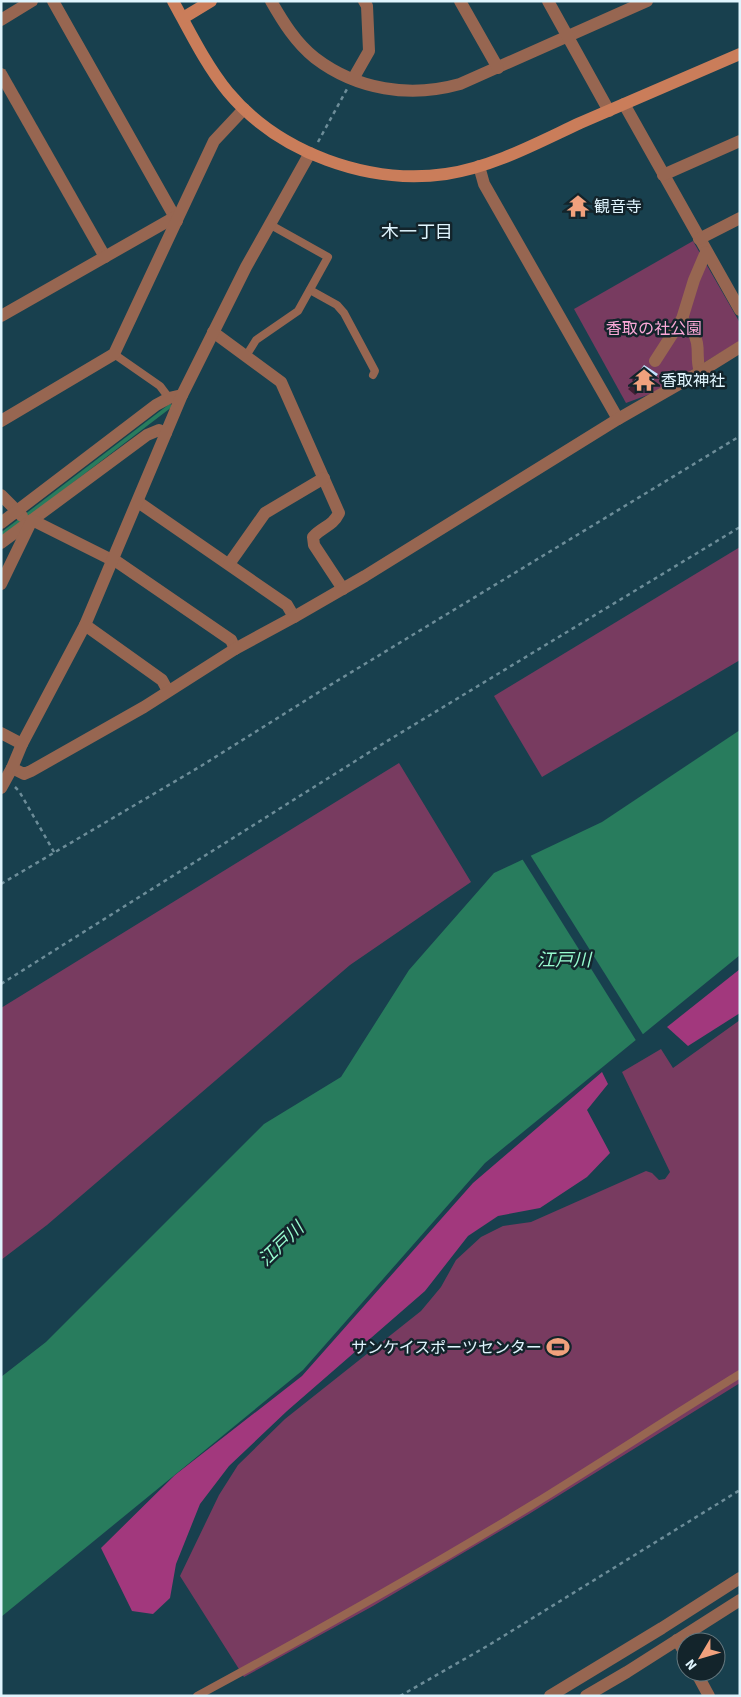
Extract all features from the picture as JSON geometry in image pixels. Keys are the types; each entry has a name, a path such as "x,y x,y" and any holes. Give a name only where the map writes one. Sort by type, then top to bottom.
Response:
{"street":[{"path":"1,20 32,1"},
{"path":"53,1 176,219"},
{"path":"173,1 217,78 244,109 276,133 314,148 330,162 401,176 447,174 479,166 515,153 609,110 740,54"},
{"path":"183,18 211,1"},
{"path":"270,1 290,32 314,57 330,69 368,85 388,89 425,92 460,84 568,36 631,4 647,1"},
{"path":"353,79 368,51 367,6 364,1"},
{"path":"460,1 498,68"},
{"path":"548,1 609,110"},
{"path":"1,74 105,257"},
{"path":"624,104 706,252 738,305"},
{"path":"1,421 114,354 214,141 244,109"},
{"path":"663,175 740,141"},
{"path":"4,784 22,744 85,625 166,433 176,397 213,332 269,224 314,148"},
{"path":"479,166 484,184 618,419"},
{"path":"699,239 740,218"},
{"path":"1,316 176,219"},
{"path":"655,361 682,319 694,280 706,252"},
{"path":"682,319 690,327 697,343 697,362 700,372"},
{"path":"213,332 281,382 339,513 335,522 318,531 314,537 314,545 343,589"},
{"path":"12,768 24,774 31,771 144,707 235,649 343,589 618,419 740,347"},
{"path":"1,523 156,405 176,397"},
{"path":"1,543 147,435 159,430 166,433"},
{"path":"229,564 265,512 324,478"},
{"path":"1,495 30,522 113,560 231,640 235,649"},
{"path":"138,502 287,605 294,617"},
{"path":"1,584 30,522"},
{"path":"85,625 162,680 168,691"},
{"path":"1,733 22,744"},
{"path":"550,1696 740,1578"},
{"path":"690,1632 740,1600"},
{"path":"586,1696 676,1641"},
{"path":"702,1682 710,1696"}],"lane":[{"path":"246,356 256,340 298,311 328,257 269,224"},
{"path":"310,290 337,305 344,313 375,371 374,375"},
{"path":"114,354 176,397"},
{"path":"197,1696 450,1554 740,1374"}],"path":[{"path":"314,148 353,79"},
{"path":"1,884 201,766 327,687 740,436"},
{"path":"1,984 384,743 740,527"},
{"path":"4,784 19,791 54,852"},
{"path":"400,1696 488,1645 740,1490"}],"green space":[{"name":"香取の社公園","path":"693,241 740,323 740,341 653,393 626,403 574,309"},
{"path":"740,547 740,660 542,777 494,696"},
{"path":"399,763 471,882 350,965 47,1225 1,1260 1,1008"},
{"name":"サンケイスポーツセンター","path":"740,1020 740,1383 529,1514 373,1606 244,1677 180,1576 219,1495 238,1465 285,1419 421,1311 441,1287 456,1260 481,1237 503,1226 531,1222 646,1171 652,1173 659,1180 665,1179 670,1172 622,1072 661,1049 673,1068"}],"shaded area":[{"path":"740,969 740,1013 688,1046 667,1027"},
{"path":"602,1072 608,1084 587,1110 610,1153 587,1177 540,1208 498,1216 468,1236 425,1291 287,1411 229,1466 200,1504 176,1564 170,1598 153,1614 132,1611 101,1548 175,1475 302,1376 473,1183"}],"water":[{"name":"江戸川","path":"740,730 740,955 485,1163 303,1370 1,1617 1,1377 46,1342 264,1124 341,1077 409,970 494,873 602,822"}],"pier":[{"path":"529,853 644,1036 637,1042 521,857"}],"building":[{"name":"香取神社","path":"644,365 658,374 650,384 647,383 641,390 632,383 639,376 637,374"}],"waterway":[{"path":"1,535 170,406"}],"place":[{"name":"観音寺","path":"578,206"},
{"name":"香取神社","path":"644,380"},
{"name":"サンケイスポーツセンター","path":"558,1347"}],"district":[{"name":"木一丁目","path":"417,232"}]}
